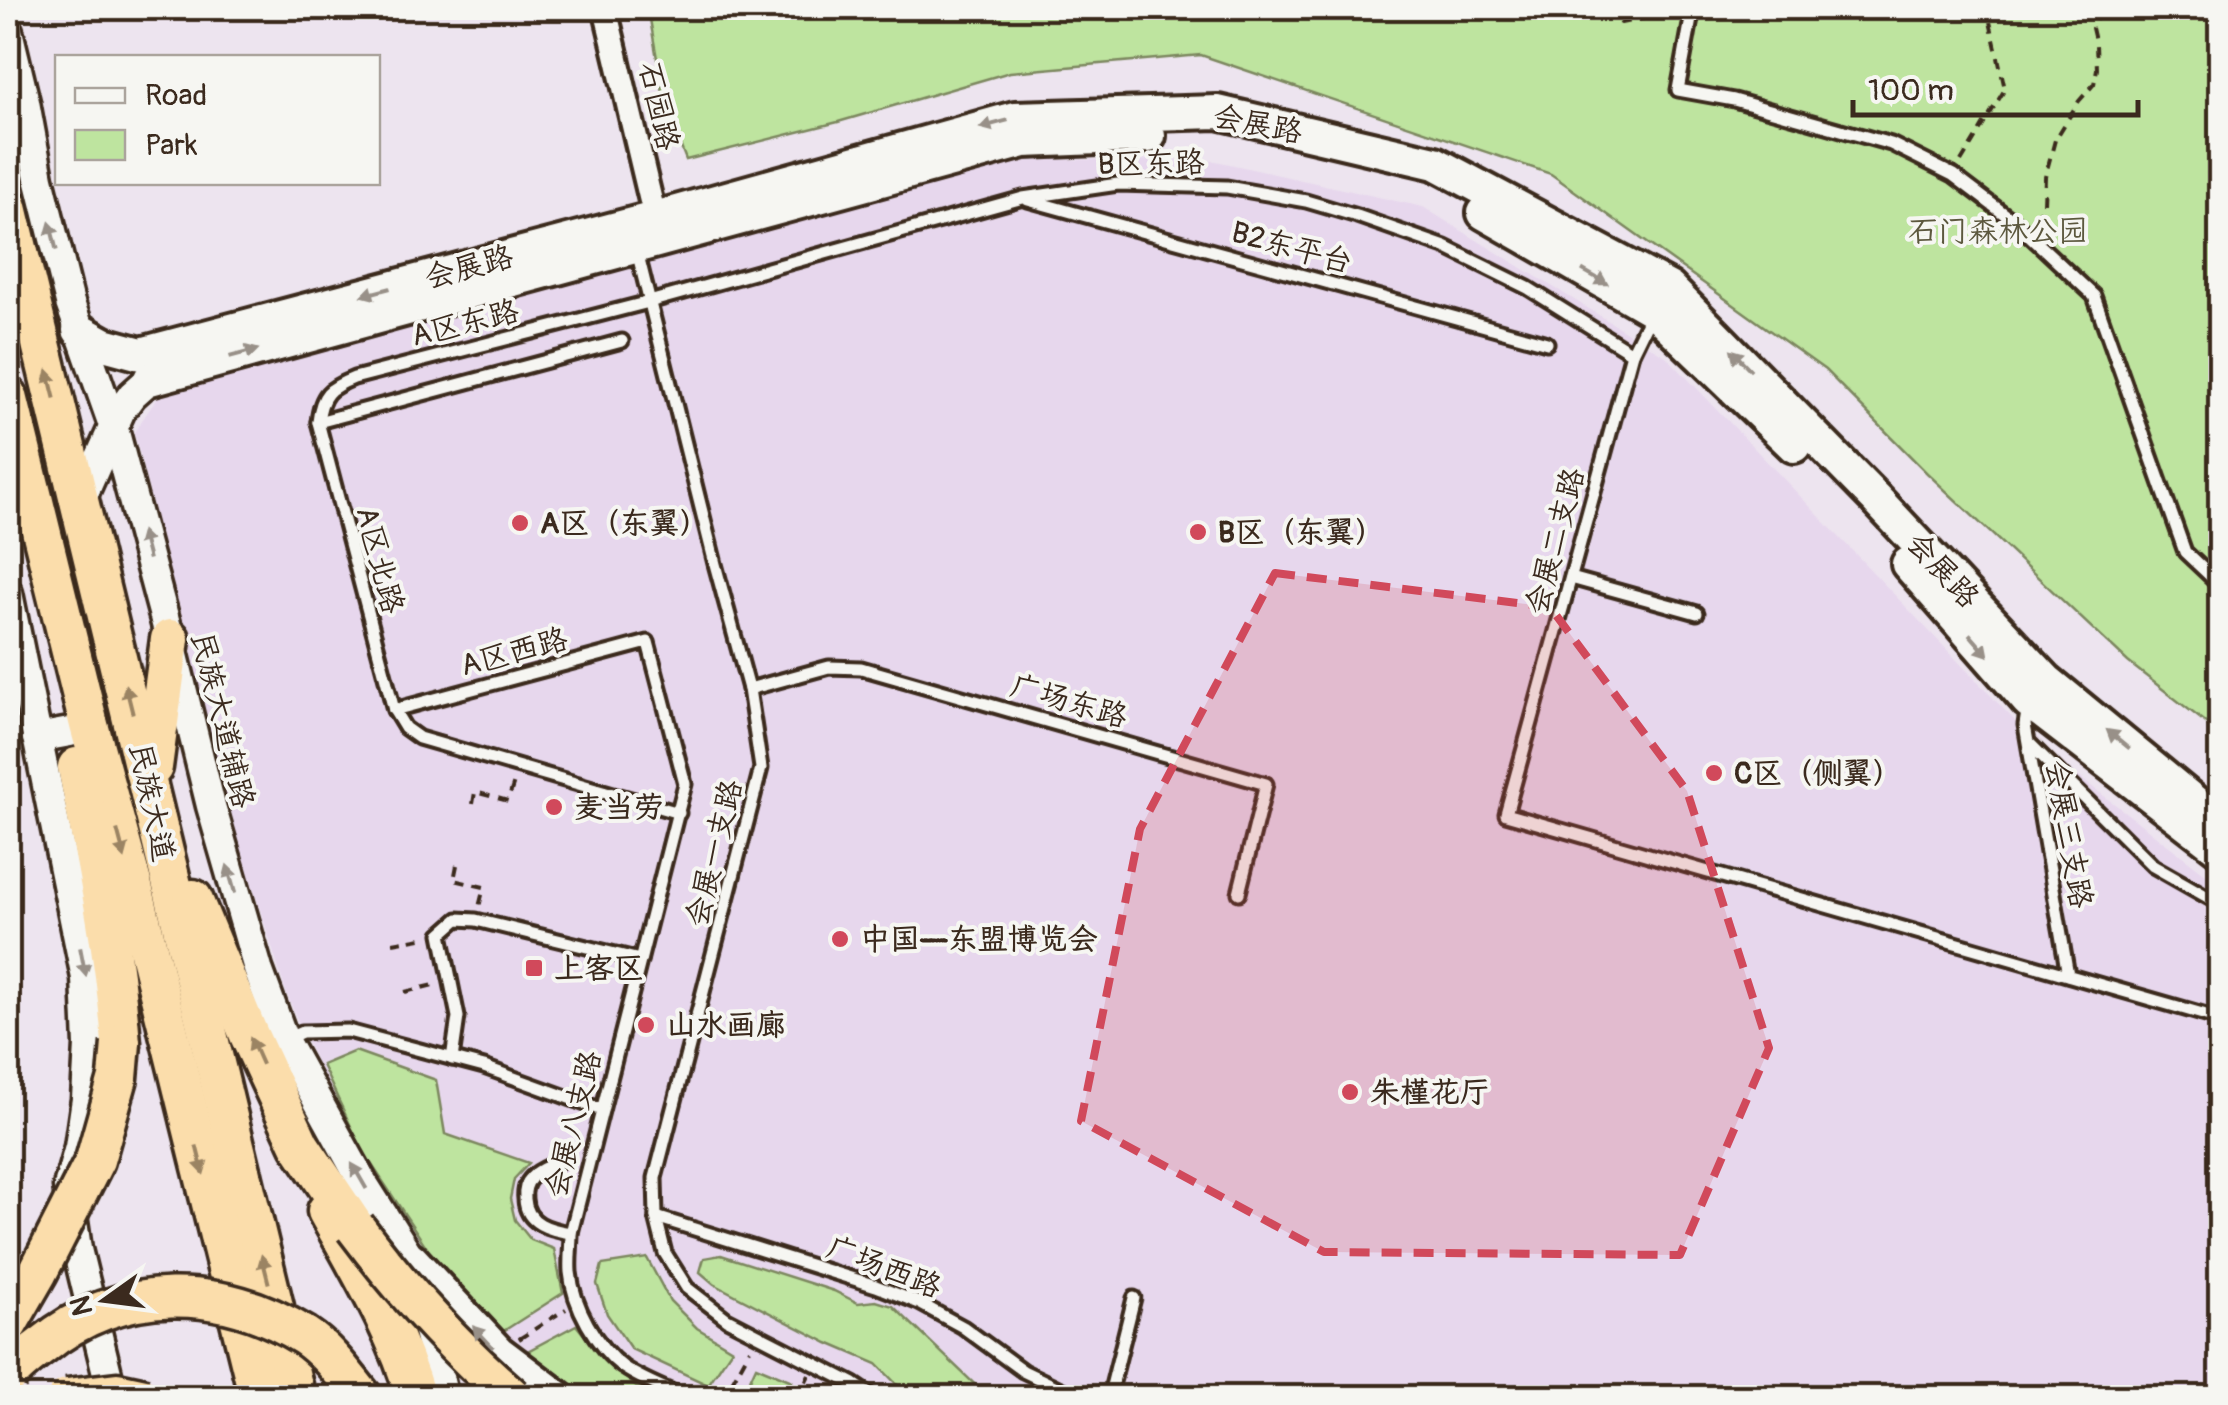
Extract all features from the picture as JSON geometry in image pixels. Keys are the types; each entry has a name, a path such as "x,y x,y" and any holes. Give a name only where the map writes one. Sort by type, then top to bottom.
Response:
{"highway":[{"name":"民族大道","path":"8,207 296,1398"},
{"name":"民族大道","path":"8,396 258,1398"},
{"path":"8,1324 95,1160 118,1078 121,1043 109,930 54,735 36,512"},
{"path":"170,639 150,794 249,1035 300,1145 347,1231 395,1339 416,1398"},
{"path":"347,1231 513,1398"},
{"path":"224,1256 248,1398"},
{"path":"8,1376 47,1341 81,1318 112,1305 172,1296 254,1311 308,1338 363,1398"},
{"path":"67,1398 117,1392 145,1398"}],"main road":[{"name":"会展路","path":"145,366 1015,118 1218,112 1435,162 1661,299 1875,498 2046,680 2220,823"},
{"name":"会展路","path":"145,366 636,246 1024,141 1216,134 1431,183 1661,299 1862,512 2028,701 2220,848"},
{"path":"79,330 145,366"},
{"path":"8,1301 68,1187"},
{"path":"411,1259 498,1352 559,1398"}],"street":[{"name":"石园路","path":"605,8 655,218"},
{"name":"民族大道辅路","path":"8,31 70,303 113,426 211,806 258,969 284,1040 363,1183 411,1259 444,1398"},
{"path":"24,275 79,330"},
{"path":"80,502 145,366"},
{"path":"8,487 36,512"},
{"path":"8,592 54,735 86,978 86,1100 68,1187 77,1249 113,1398"}],"lane":[{"path":"1693,8 1678,90 1734,100 1891,144 1953,175 2029,236 2094,296 2185,552 2220,585"},
{"name":"B区东路","path":"649,302 1024,198 1118,184 1227,186 1357,216 1446,248 1528,288 1632,353"},
{"name":"B2东平台","path":"1024,198 1547,343"},
{"path":"636,246 655,218"},
{"name":"会展一支路","path":"636,246 749,690 762,768 655,1178 656,1217 665,1253 687,1288 727,1319 875,1398"},
{"name":"会展二支路","path":"1661,299 1632,353 1506,814 2068,975"},
{"name":"A区东路","path":"318,422 320,405 332,387 354,378 649,302"},
{"path":"318,422 622,340"},
{"name":"A区北路","path":"318,422 394,710"},
{"path":"1571,578 1697,613"},
{"name":"A区西路","path":"394,710 648,642"},
{"name":"会展八支路","path":"648,642 685,784 571,1232 570,1272 576,1302 596,1337 622,1366 687,1398"},
{"name":"广场东路","path":"749,690 829,667 861,668 1266,784 1239,893"},
{"name":"会展三支路","path":"2028,701 2025,725 2068,975"},
{"path":"394,710 405,728 419,738 679,813"},
{"path":"2028,742 2153,866 2220,904"},
{"path":"452,1059 458,1017 441,934 458,919 640,960"},
{"path":"2068,975 2220,1020"},
{"path":"284,1040 302,1032 348,1031 484,1067 602,1110"},
{"path":"560,1161 528,1180 526,1208 534,1222 552,1230 571,1232"},
{"name":"广场西路","path":"656,1217 919,1303 963,1326 1023,1370 1079,1398"},
{"path":"1109,1398 1134,1298"}],"path":[{"path":"1609,8 1621,22 1693,8"},
{"path":"1953,175 2005,90 1990,8"},
{"path":"2029,236 2044,204 2045,176 2055,140 2094,84 2097,69 2092,28 2101,8"},
{"path":"472,804 475,792 508,801 520,765"},
{"path":"458,866 454,880 484,887 476,920"},
{"path":"393,943 441,934"},
{"path":"405,992 450,981"},
{"path":"498,1352 576,1302"},
{"path":"724,1398 758,1335"},
{"path":"798,1398 814,1364"}],"highlighted area":[{"path":"1275,573 1550,607 1687,791 1769,1048 1680,1255 1324,1252 1081,1121 1140,829"}],"shaded area":[{"path":"1007,159 1216,161 1423,207 1667,357 2039,746 2220,882 2220,1397 584,1397 540,1372 422,1250 360,1151 302,1032 236,833 134,432 158,397"}],"green space":[{"name":"石门森林公园","path":"648,8 2220,8 2220,734 2128,662 1927,473 1825,370 1551,174 1201,55 1010,72 838,122 686,160 666,109"},
{"path":"355,1051 436,1080 445,1134 529,1163 514,1179 510,1199 515,1220 531,1240 554,1249 563,1293 502,1332 429,1251 362,1150 322,1065"},
{"path":"721,1255 834,1291 858,1303 876,1301 893,1306 988,1397 909,1397 877,1364 714,1284 700,1272 704,1258"},
{"path":"647,1258 670,1301 697,1328 732,1349 708,1385 631,1349 607,1314 597,1284 602,1265"},
{"path":"576,1325 603,1358 636,1387 668,1397 580,1397 524,1353"},
{"path":"756,1366 792,1381 785,1397 742,1397"}],"place":[{"name":"A区（东翼）","path":"520,523"},
{"name":"B区（东翼）","path":"1198,532"},
{"name":"C区（侧翼）","path":"1714,773"},
{"name":"麦当劳","path":"554,807"},
{"name":"中国—东盟博览会","path":"840,939"},
{"name":"上客区","path":"534,968"},
{"name":"山水画廊","path":"646,1025"},
{"name":"朱槿花厅","path":"1350,1092"}]}
